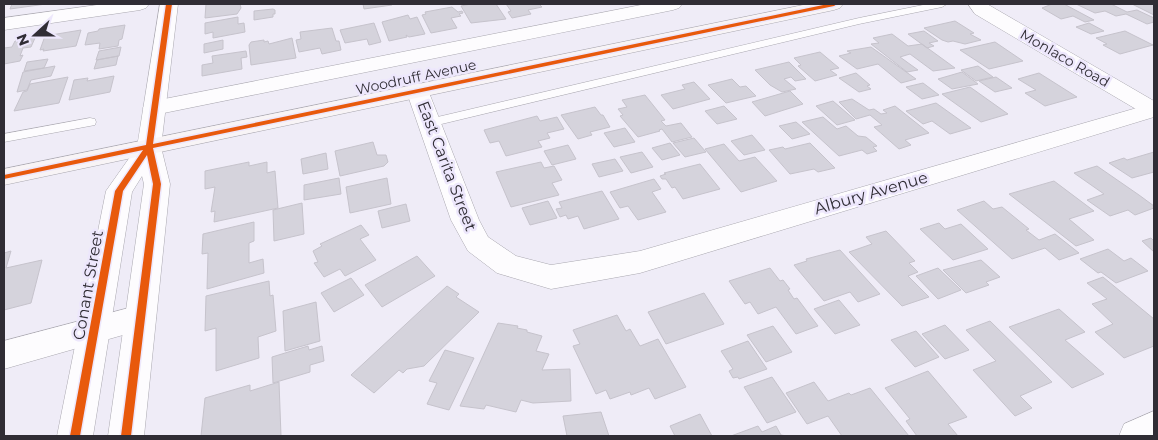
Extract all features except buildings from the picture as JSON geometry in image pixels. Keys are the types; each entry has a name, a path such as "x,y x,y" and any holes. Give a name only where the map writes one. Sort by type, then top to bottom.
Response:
{"main road":[{"name":"Woodruff Avenue","path":"4,177 834,4"}],"street":[{"path":"4,24 140,4"},
{"name":"Conant Street","path":"126,436 157,184 149,147 169,4"},
{"name":"Woodruff Avenue","path":"154,108 673,4"},
{"name":"Monlaco Road","path":"978,4 982,10 1154,110"},
{"name":"Monlaco Road","path":"996,4 1154,93"},
{"name":"East Carita Street","path":"418,90 465,220 478,244 507,265 551,277 586,272"},
{"name":"Albury Avenue","path":"586,272 640,262 1154,110"},
{"name":"Conant Street","path":"76,436 119,191 149,147"},
{"path":"4,355 140,318"},
{"path":"1137,436 1154,428"}],"lane":[{"path":"429,123 859,21 942,4"},
{"path":"4,138 90,122"}],"cycle path":[{"path":"126,436 157,184 149,147 169,4"},
{"path":"4,177 834,4"},
{"path":"75,436 119,191 149,147"}]}
